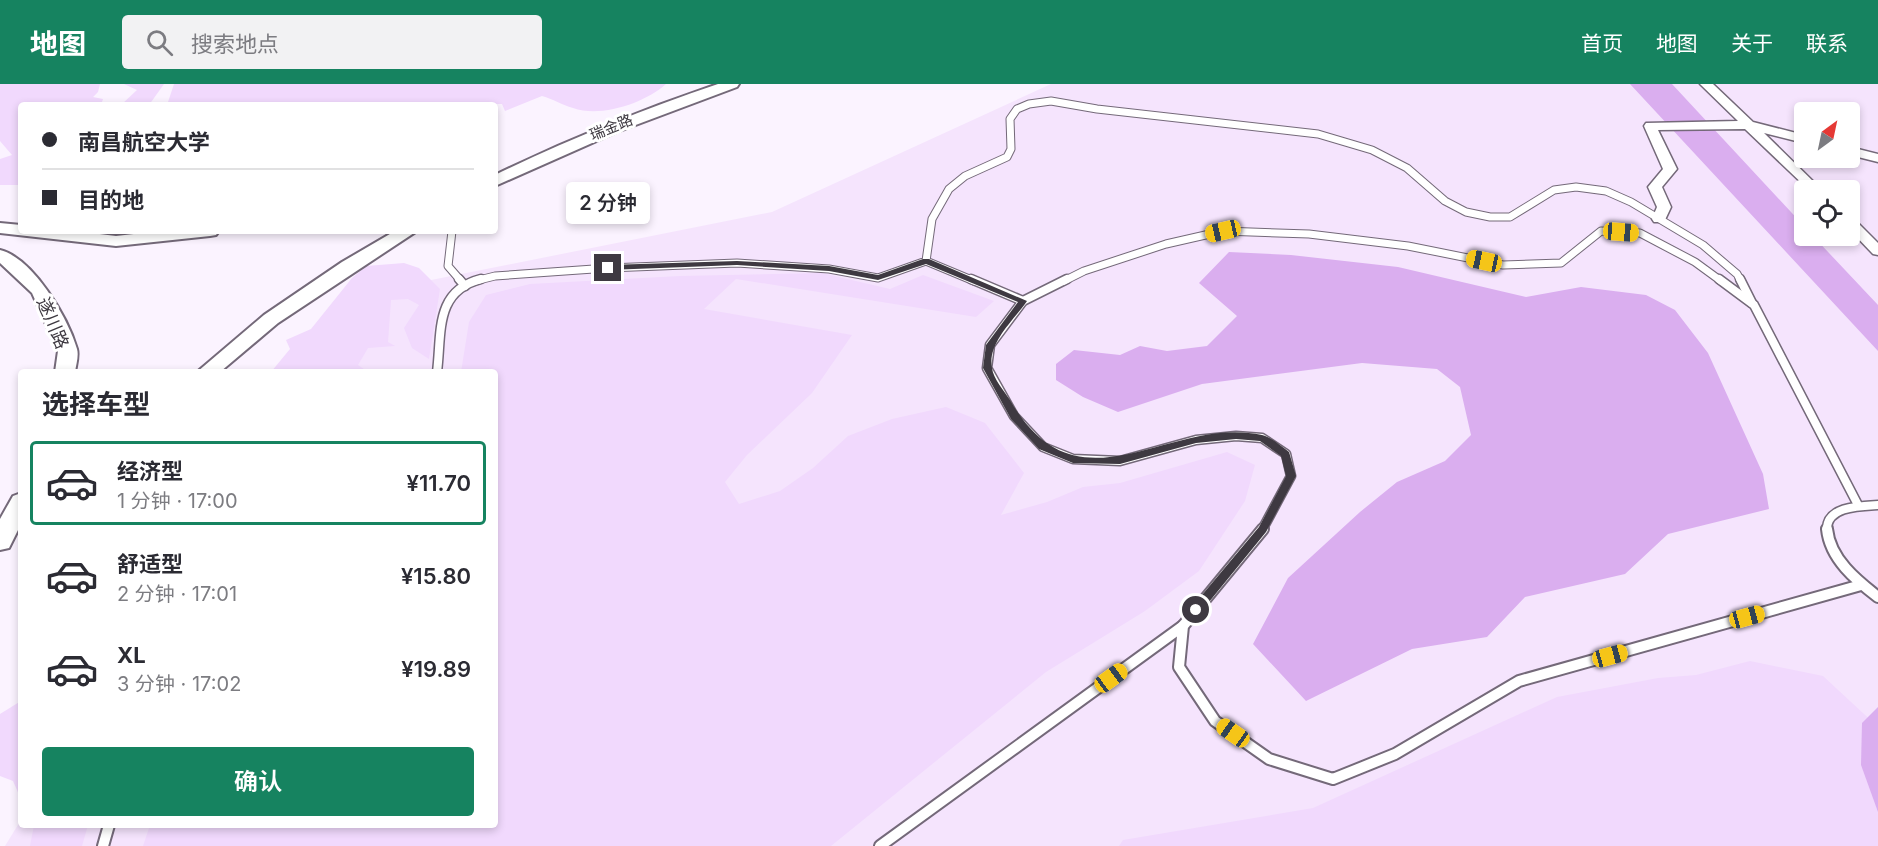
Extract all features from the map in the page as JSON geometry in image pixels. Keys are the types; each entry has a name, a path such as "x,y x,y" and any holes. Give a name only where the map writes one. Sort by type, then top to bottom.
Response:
{"street":[{"name":"瑞金路","path":"498,180 574,142 662,107 732,84"},
{"path":"1706,84 1806,180"},
{"path":"1659,219 1664,207 1655,187 1670,169 1650,126 1749,125 1794,136"},
{"path":"1860,154 1878,158"},
{"path":"0,228 18,230"},
{"path":"1860,233 1878,251"},
{"path":"57,234 116,240 179,234"},
{"path":"211,369 271,319 403,234"},
{"name":"遂川路","path":"0,255 10,261 40,291 68,351 65,369"},
{"path":"0,541 18,508"},
{"path":"0,556 18,540"}],"lane":[{"path":"926,261 932,219 949,189 965,176 1007,157 1011,149 1010,119 1017,109 1029,104 1051,101 1097,109 1318,134 1372,150 1407,168 1445,201 1466,212 1490,217 1510,217 1554,190 1576,187 1606,191 1703,245 1737,274 1858,505"},
{"path":"880,846 1183,626 1263,529 1291,476 1286,454 1262,438 1236,436 1196,440 1120,461 1073,459 1043,447 1014,416 987,368 990,345 1023,301 1084,271 1166,244 1223,231 1309,234 1397,244 1503,265 1561,263 1601,231 1640,233 1695,262 1754,305"},
{"path":"452,234 448,266 465,286"},
{"path":"437,369 445,304 455,291 495,276 608,268 737,263 829,269 878,278 926,261 1023,301"},
{"path":"1878,505 1858,505 1841,510 1830,519 1827,533 1831,549 1842,567 1878,597"},
{"path":"1183,626 1179,667 1215,721 1269,759 1333,779 1395,754 1519,681 1861,585"},
{"path":"103,846 108,828"}],"shaded area":[{"path":"0,84 100,84 98,92 93,97 103,99 102,102 18,102 18,185 0,185 0,159 12,155 0,141"},
{"path":"124,84 164,84 151,102 124,102 137,90"},
{"path":"174,84 666,84 635,103 596,111 573,108 542,96 505,111 502,104 498,102 168,102"},
{"path":"1051,84 1878,84 1878,846 5,846 18,825 18,828 498,828 498,369 305,369 351,296 772,212"},
{"path":"1630,84 1672,84 1794,215 1794,246 1822,246 1878,305 1878,351"},
{"path":"1229,252 1291,255 1398,267 1526,297 1581,287 1646,295 1675,310 1708,353 1763,474 1769,509 1668,534 1625,574 1525,597 1487,637 1412,649 1306,701 1253,644 1288,578 1360,512 1397,482 1445,461 1471,435 1460,387 1437,369 1362,363 1202,384 1118,412 1083,397 1056,380 1056,364 1074,350 1120,355 1140,346 1167,351 1207,346 1237,316 1199,283"},
{"path":"404,263 419,268 440,289 429,359 412,348 404,328 419,305 408,299 391,300 388,342 395,346 368,348 358,365 364,369 273,369 290,349 286,340 311,329 352,278 366,266"},
{"path":"822,273 890,289 923,275 994,301 976,317 736,279 704,309 852,335 812,393 747,455 725,482 739,504 780,491 813,468 848,436 892,419 946,407 985,423 1024,473 1001,515 1047,502 1083,487 1120,483 1227,452 1255,465 1245,501 1199,571 1145,611 1046,672 831,846 143,846 149,828 498,828 498,369 461,369 469,322 486,295 530,284 680,276"},
{"path":"1750,661 1823,676 1878,727 1878,846 1119,846 1123,840 1313,808 1557,697 1658,678 1696,675"},
{"path":"18,703 18,792 13,781 0,776 0,714"},
{"path":"1878,707 1878,812 1861,765 1862,723"},
{"path":"33,828 87,828 82,846 30,846"}],"route":[{"path":"608,268 737,263 829,269 878,278 926,261 1023,301 990,345 987,368 1014,416 1043,447 1073,459 1120,461 1196,440 1236,436 1262,438 1286,454 1291,476 1263,529 1196,610"}]}
